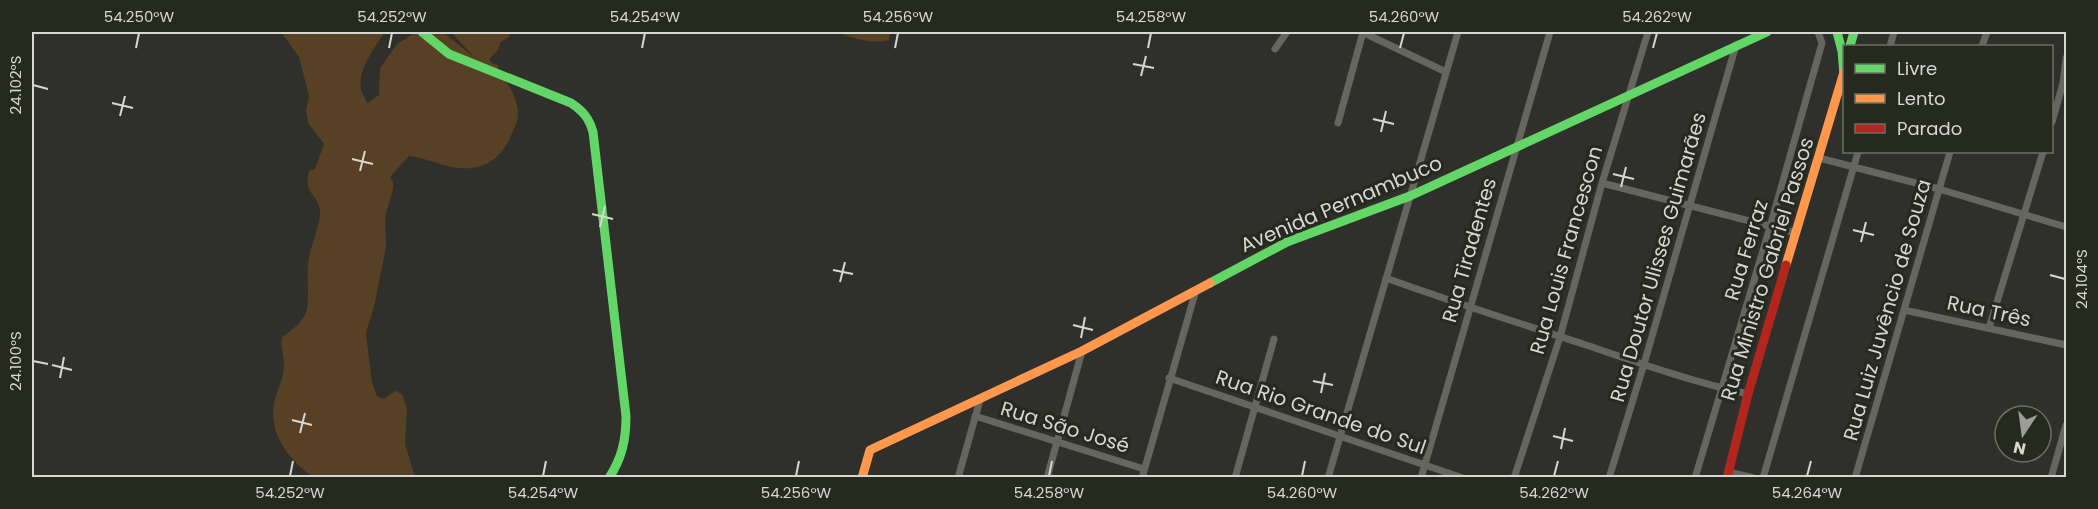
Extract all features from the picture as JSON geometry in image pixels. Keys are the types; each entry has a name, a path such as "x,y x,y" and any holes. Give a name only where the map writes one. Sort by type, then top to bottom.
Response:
{"street":[{"path":"422,32 449,54 571,103 583,111 589,119 599,173 626,416 624,452 619,464 609,477"},
{"path":"1275,49 1287,32"},
{"path":"1338,123 1363,32 1446,72"},
{"path":"1328,477 1458,32"},
{"name":"Rua Tiradentes","path":"1421,477 1550,32"},
{"name":"Rua Louis Francescon","path":"1514,477 1560,337 1602,183 1648,32"},
{"name":"Avenida Pernambuco","path":"862,477 870,450 1082,351 1287,242 1410,196 1767,32"},
{"name":"Rua Ferraz","path":"1695,477 1822,43 1818,32"},
{"path":"1837,32 1843,62"},
{"name":"Rua Doutor Ulisses Guimarães","path":"1609,477 1736,45"},
{"path":"2053,118 2067,58"},
{"name":"Rua Ministro Gabriel Passos","path":"1727,475 1748,394 1843,77"},
{"path":"1763,477 1858,153"},
{"name":"Rua Luiz Juvêncio de Souza","path":"1856,477 1950,153"},
{"path":"1989,328 2043,153"},
{"path":"1819,158 1939,189 2067,227"},
{"path":"1602,183 1796,233"},
{"path":"1386,278 1470,308 1644,364 1748,394"},
{"path":"1142,477 1196,290"},
{"name":"Rua Três","path":"1904,310 2067,345"},
{"path":"1235,477 1274,339"},
{"path":"1047,477 1082,351"},
{"name":"Rua Rio Grande do Sul","path":"1169,378 1463,477"},
{"path":"958,477 980,400"},
{"name":"Rua São José","path":"975,416 1144,469"},
{"path":"2051,477 2067,425"},
{"path":"1727,475 1754,477"}],"shaded area":[{"path":"281,32 385,32 364,67 360,82 367,103 379,95 380,68 397,44 416,32 443,32 474,57 451,32 512,32 501,42 498,50 489,59 498,65 498,69 493,70 510,87 518,110 515,126 502,151 487,164 468,168 450,167 409,156 390,177 393,189 385,217 386,247 374,307 366,333 372,383 377,396 383,399 395,391 402,394 407,408 405,444 415,477 313,477 289,455 278,436 273,415 284,369 282,337 297,325 307,311 308,264 320,215 318,204 309,189 308,179 309,171 315,169 324,144 308,123 306,110 309,96 299,57"},
{"path":"836,32 890,33 889,40 876,42"}],"traffic: fast":[{"path":"422,32 449,54 571,103 585,115 590,123 593,132 626,416 622,448 609,478"},
{"path":"1210,283 1287,242 1410,196 1767,32"},
{"path":"1837,32 1843,63"},
{"path":"1850,45 1854,32"}],"traffic: slow":[{"path":"1786,265 1843,75"},
{"path":"862,478 870,450 1082,351 1210,283"}],"traffic: jam":[{"path":"1727,478 1748,394 1786,265"}]}
